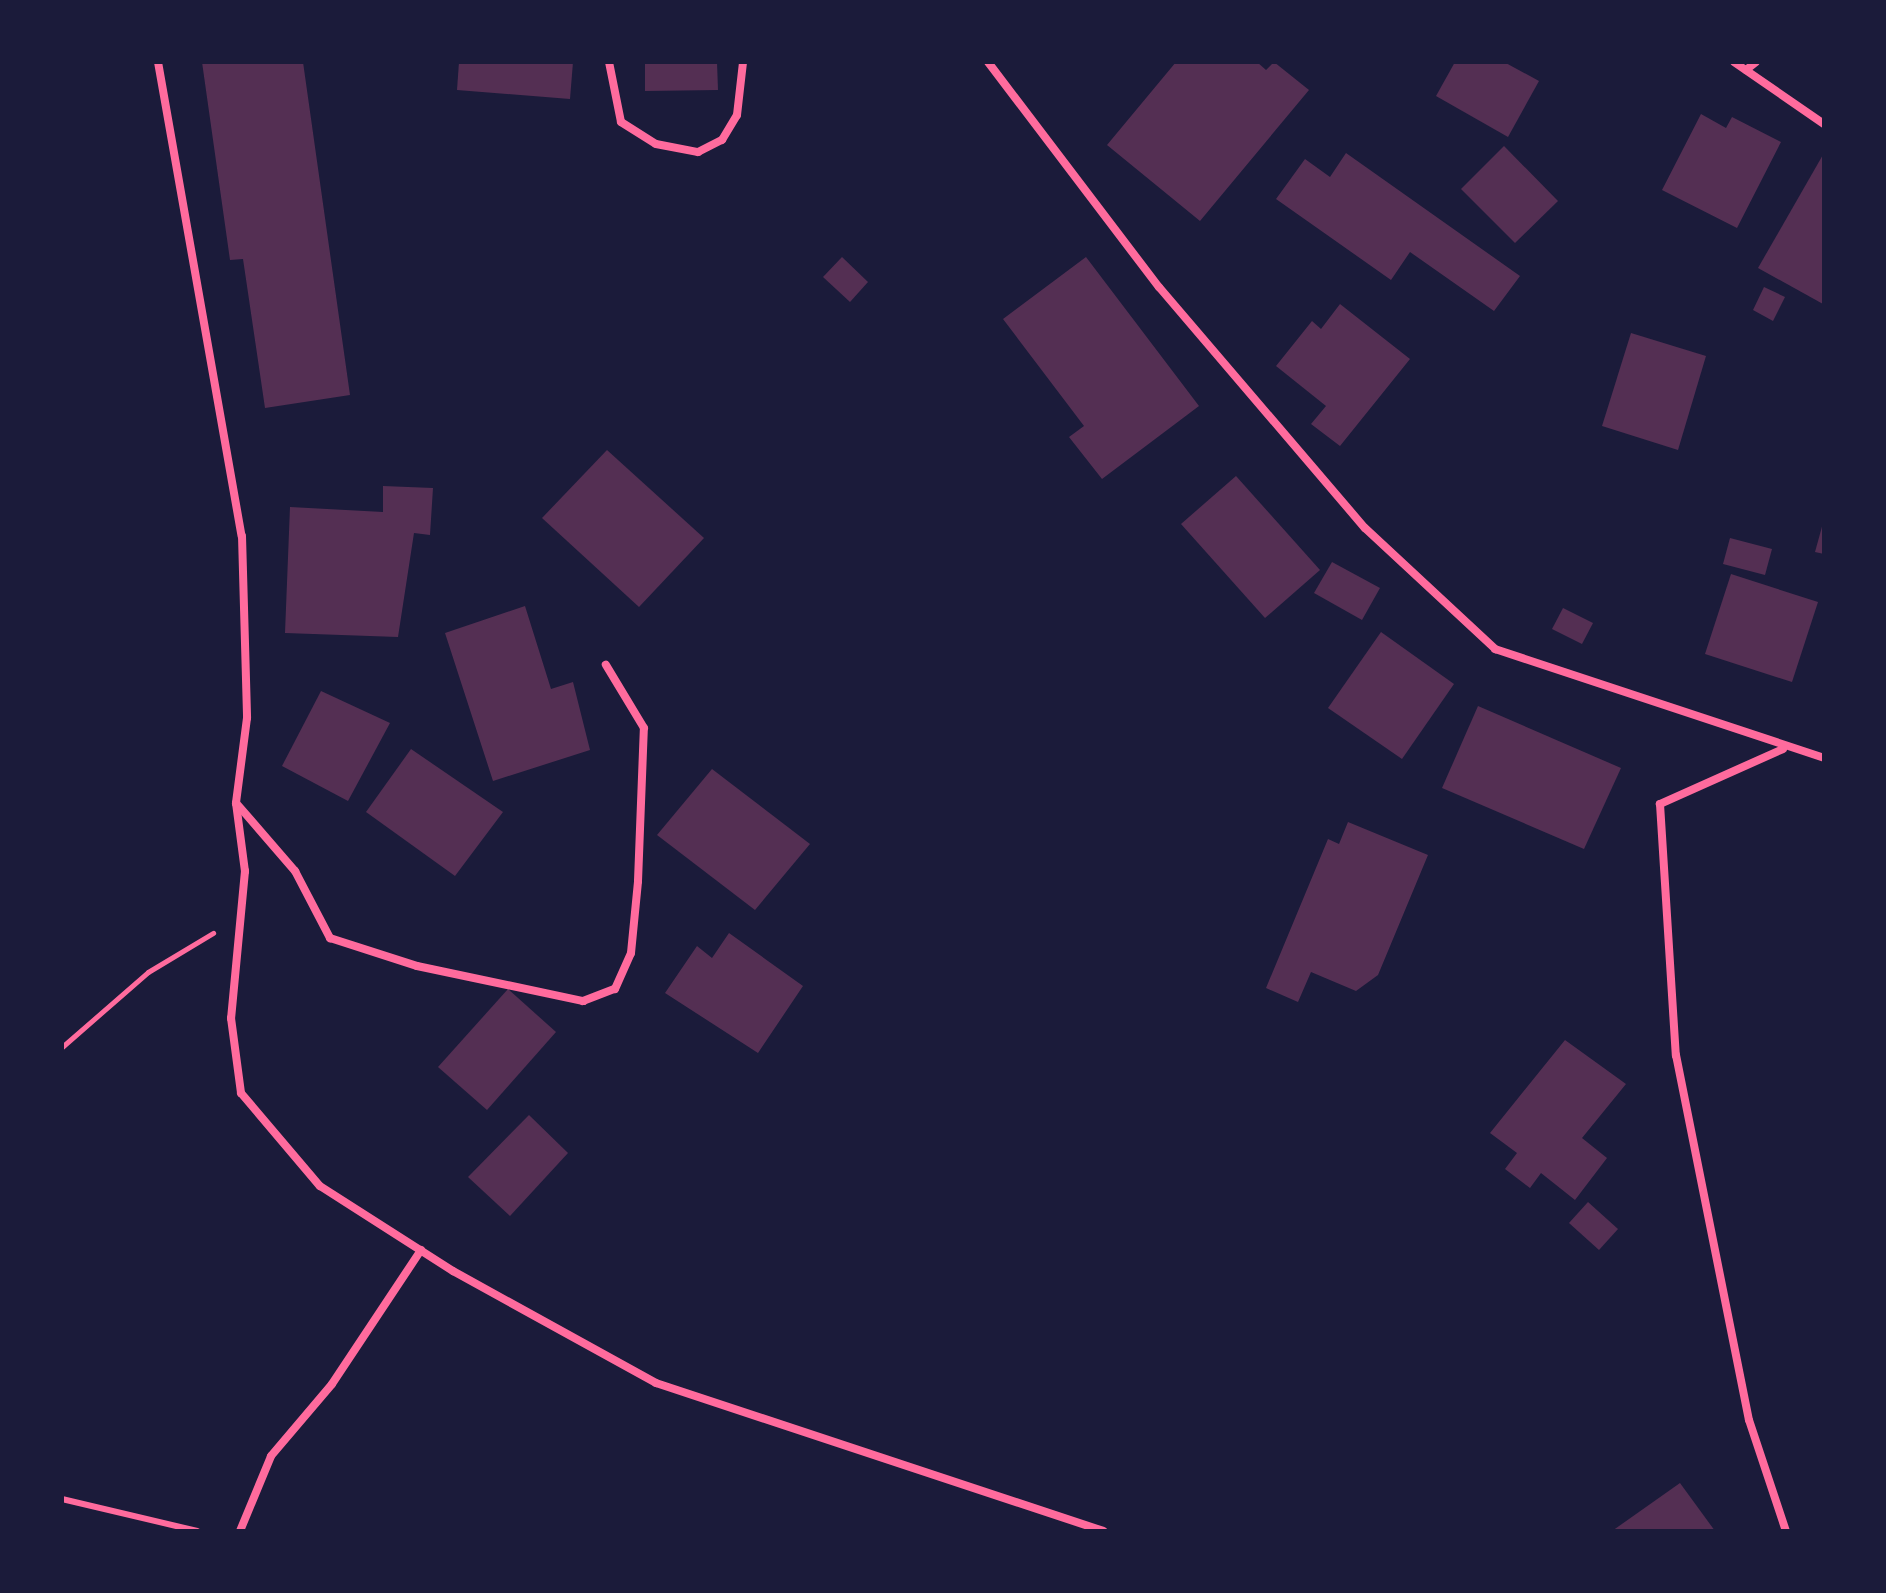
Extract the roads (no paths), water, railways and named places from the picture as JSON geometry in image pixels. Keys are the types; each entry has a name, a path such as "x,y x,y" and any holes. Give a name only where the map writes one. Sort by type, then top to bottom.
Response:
{"street":[{"path":"158,62 242,536 247,718 236,803 245,871 238,918 231,1018 241,1093 320,1186 421,1250 656,1383 1103,1531"},
{"path":"609,62 621,122 656,144 698,152 722,140 737,115 743,62"},
{"path":"988,62 1159,287 1365,528 1495,649 1783,749 1824,758"},
{"path":"1734,62 1824,124"},
{"path":"1746,70 1756,62"},
{"path":"236,803 295,871 330,938 417,966 583,1001 594,997 615,989 631,953 644,728 606,665"},
{"path":"1783,749 1660,804 1676,1055 1749,1420 1786,1531"},
{"path":"240,1531 271,1456 332,1384 421,1250"}],"lane":[{"path":"62,1499 197,1531"}]}
